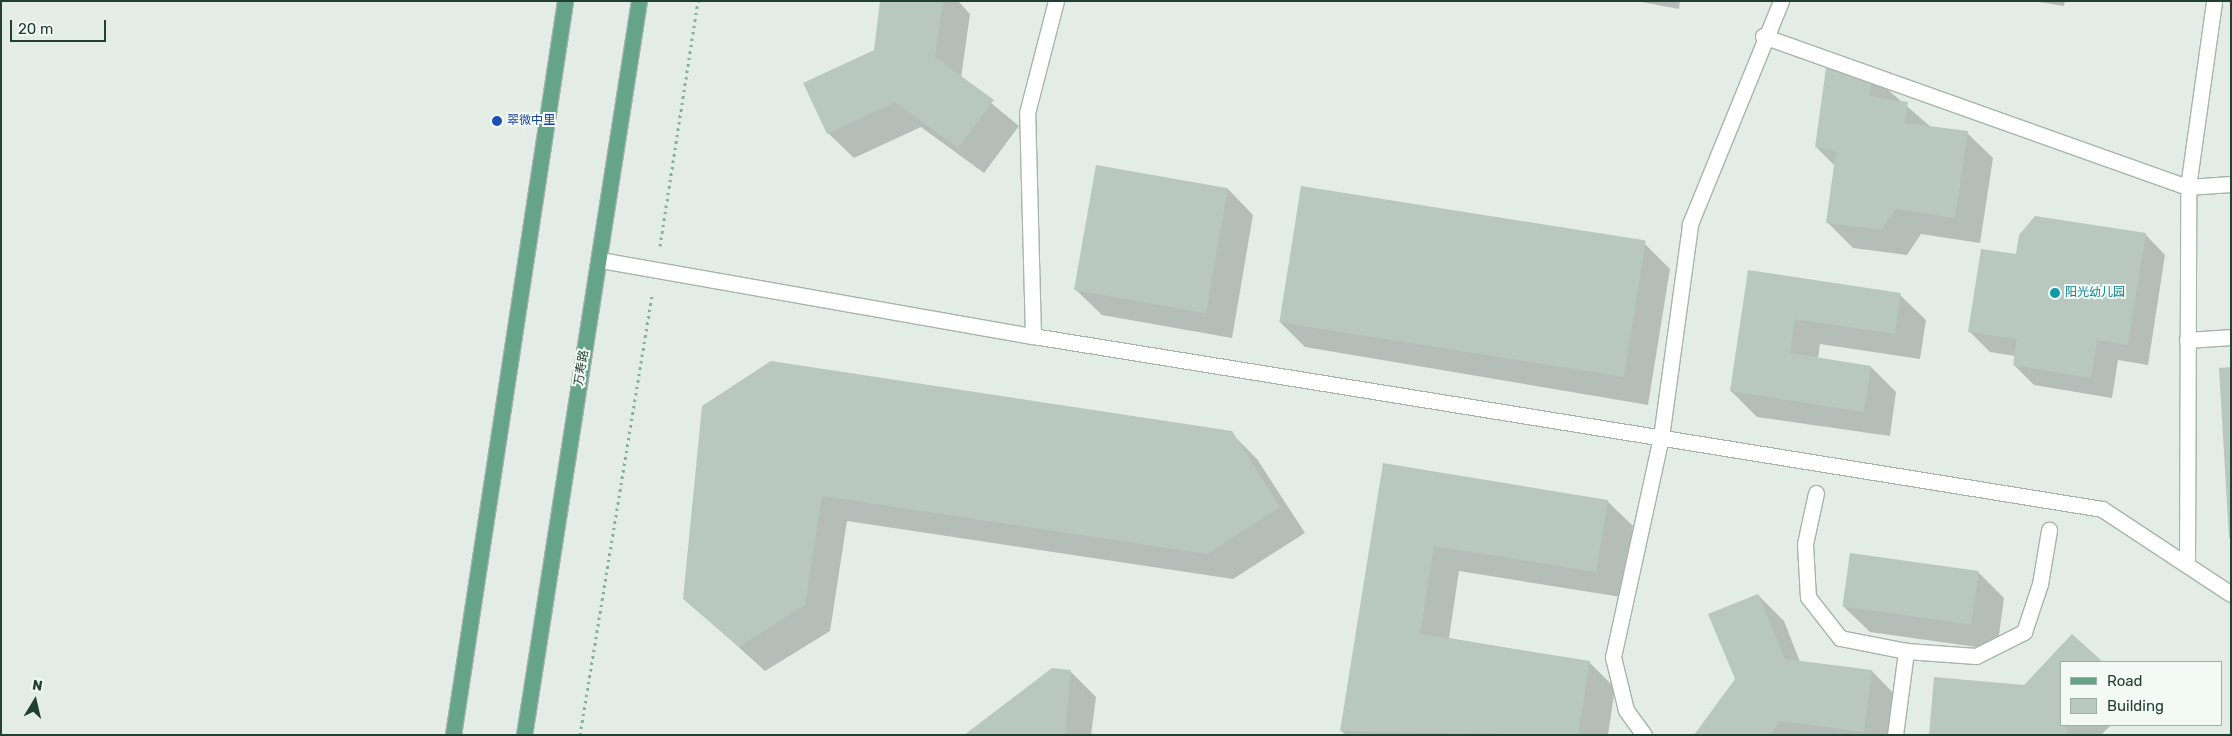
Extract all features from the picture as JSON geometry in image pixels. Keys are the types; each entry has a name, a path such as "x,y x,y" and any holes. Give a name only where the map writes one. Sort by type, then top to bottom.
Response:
{"main road":[{"path":"453,735 565,1"},
{"name":"万寿路","path":"524,735 600,260 639,1"}],"street":[{"path":"1033,336 1027,113 1056,1"},
{"path":"1644,735 1626,710 1613,658 1661,437 1690,224 1763,36 1781,1"},
{"path":"2187,565 2188,188 2214,1"},
{"path":"1763,36 2188,188 2231,184"},
{"path":"600,260 656,268 1033,336 2102,509 2231,594"},
{"path":"2187,340 2231,338"},
{"path":"1816,493 1805,544 1808,597 1840,638 1906,651 1976,656 2024,632 2040,584 2049,530"},
{"path":"1895,735 1906,651"}],"path":[{"path":"580,735 698,1"}],"building":[{"path":"880,1 943,1 935,57 994,100 958,148 895,102 827,134 803,83 874,50"},
{"path":"1826,68 1873,75 1869,96 1908,102 1905,123 1968,131 1955,218 1896,209 1881,230 1826,223 1836,151 1815,147"},
{"path":"1096,165 1228,188 1206,313 1074,290"},
{"path":"1301,186 1646,241 1624,377 1279,322"},
{"name":"阳光幼儿园","path":"2035,216 2146,233 2128,345 2097,340 2091,378 2013,365 2017,339 1968,332 1981,249 2016,254 2019,235"},
{"path":"1748,270 1901,293 1895,334 1795,319 1790,353 1871,366 1864,412 1730,391"},
{"path":"771,361 1232,431 1280,507 1207,554 822,496 805,605 739,647 683,599 702,406"},
{"path":"2231,367 2231,538 2229,538 2219,368"},
{"path":"1383,463 1608,500 1596,572 1434,546 1420,634 1590,661 1578,735 1340,731"},
{"path":"1850,553 1979,571 1971,625 1842,606"},
{"path":"1758,594 1785,659 1872,670 1864,732 1780,721 1770,735 1694,735 1735,679 1708,614"},
{"path":"2072,634 2102,661 2060,661 2060,726 2065,726 2068,735 1929,735 1934,677 2024,685"},
{"path":"1052,668 1071,670 1065,735 964,735"}],"place":[{"name":"翠微中里","path":"497,121"},
{"name":"阳光幼儿园","path":"2055,293"}]}
